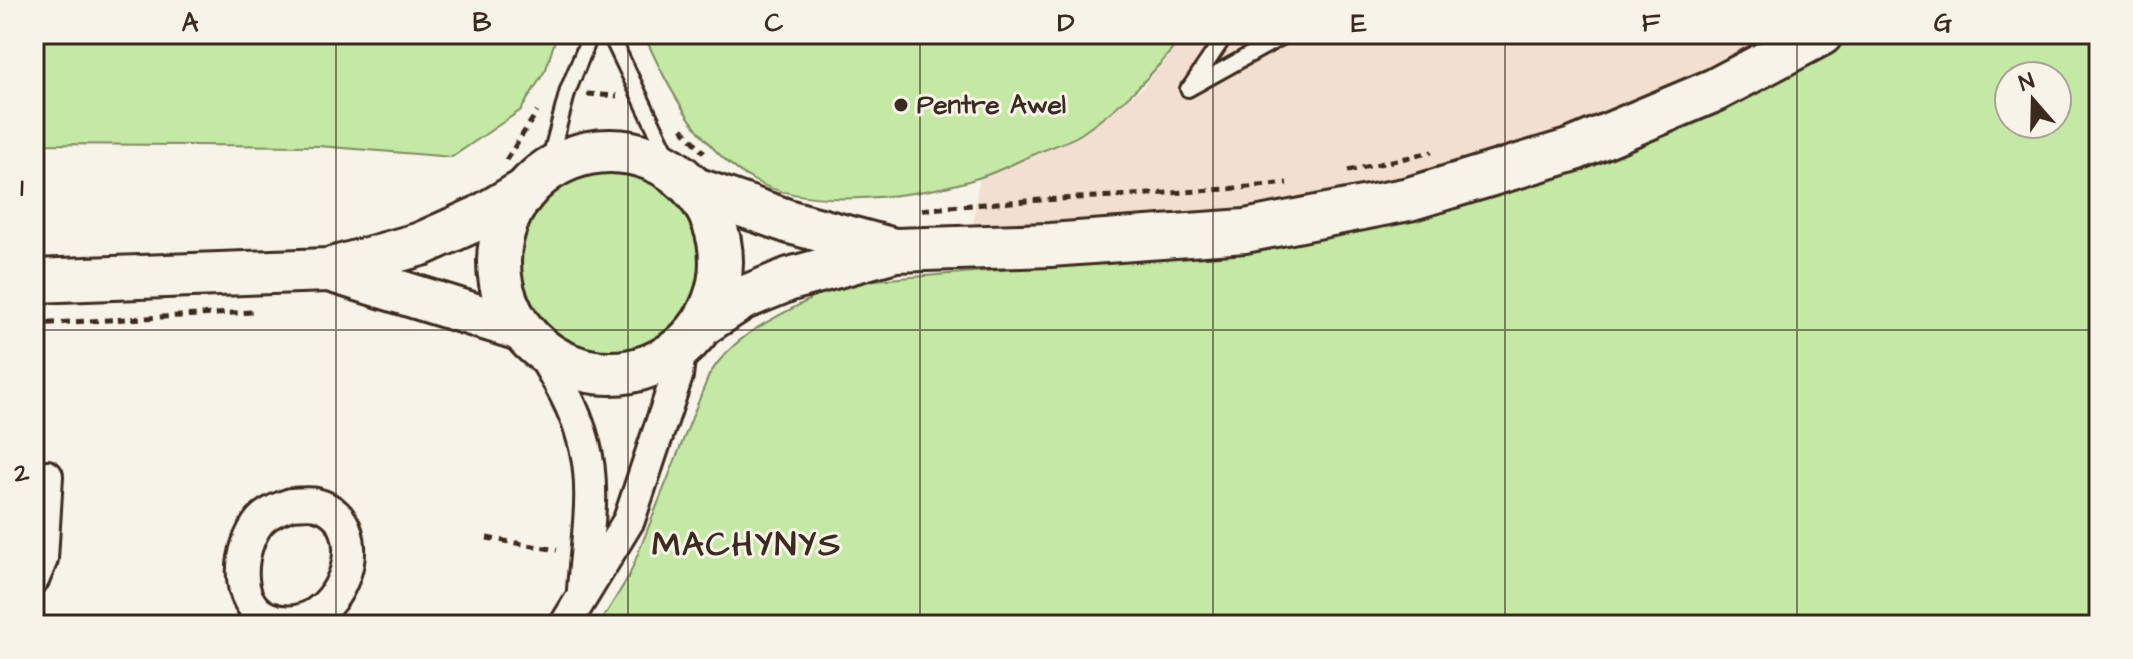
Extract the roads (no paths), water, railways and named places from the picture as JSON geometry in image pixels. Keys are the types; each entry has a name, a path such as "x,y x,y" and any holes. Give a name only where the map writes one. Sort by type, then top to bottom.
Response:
{"main road":[{"path":"328,270 530,339 562,363 589,372 616,374 650,366 743,298 790,279 895,250 1050,245 1245,231 1409,199 1572,150 1715,90 1821,34"},
{"path":"34,281 328,270 421,244 479,218 523,177 574,156 605,150 630,152 694,173 790,222 895,250"},
{"path":"692,337 718,293 722,259 714,222 694,173"},
{"path":"523,177 499,247 499,277 506,304 530,339"}],"street":[{"path":"565,625 629,520 692,337"},
{"path":"530,339 566,393 585,444 589,485 583,596"},
{"path":"34,578 42,559 47,476"}],"lane":[{"path":"523,177 568,90 591,34"},
{"path":"610,34 634,89 694,173"},
{"path":"1226,34 1188,89 1287,34"}],"place":[{"name":"Pentre Awel","path":"901,105"}],"district":[{"name":"MACHYNYS","path":"747,545"}]}
